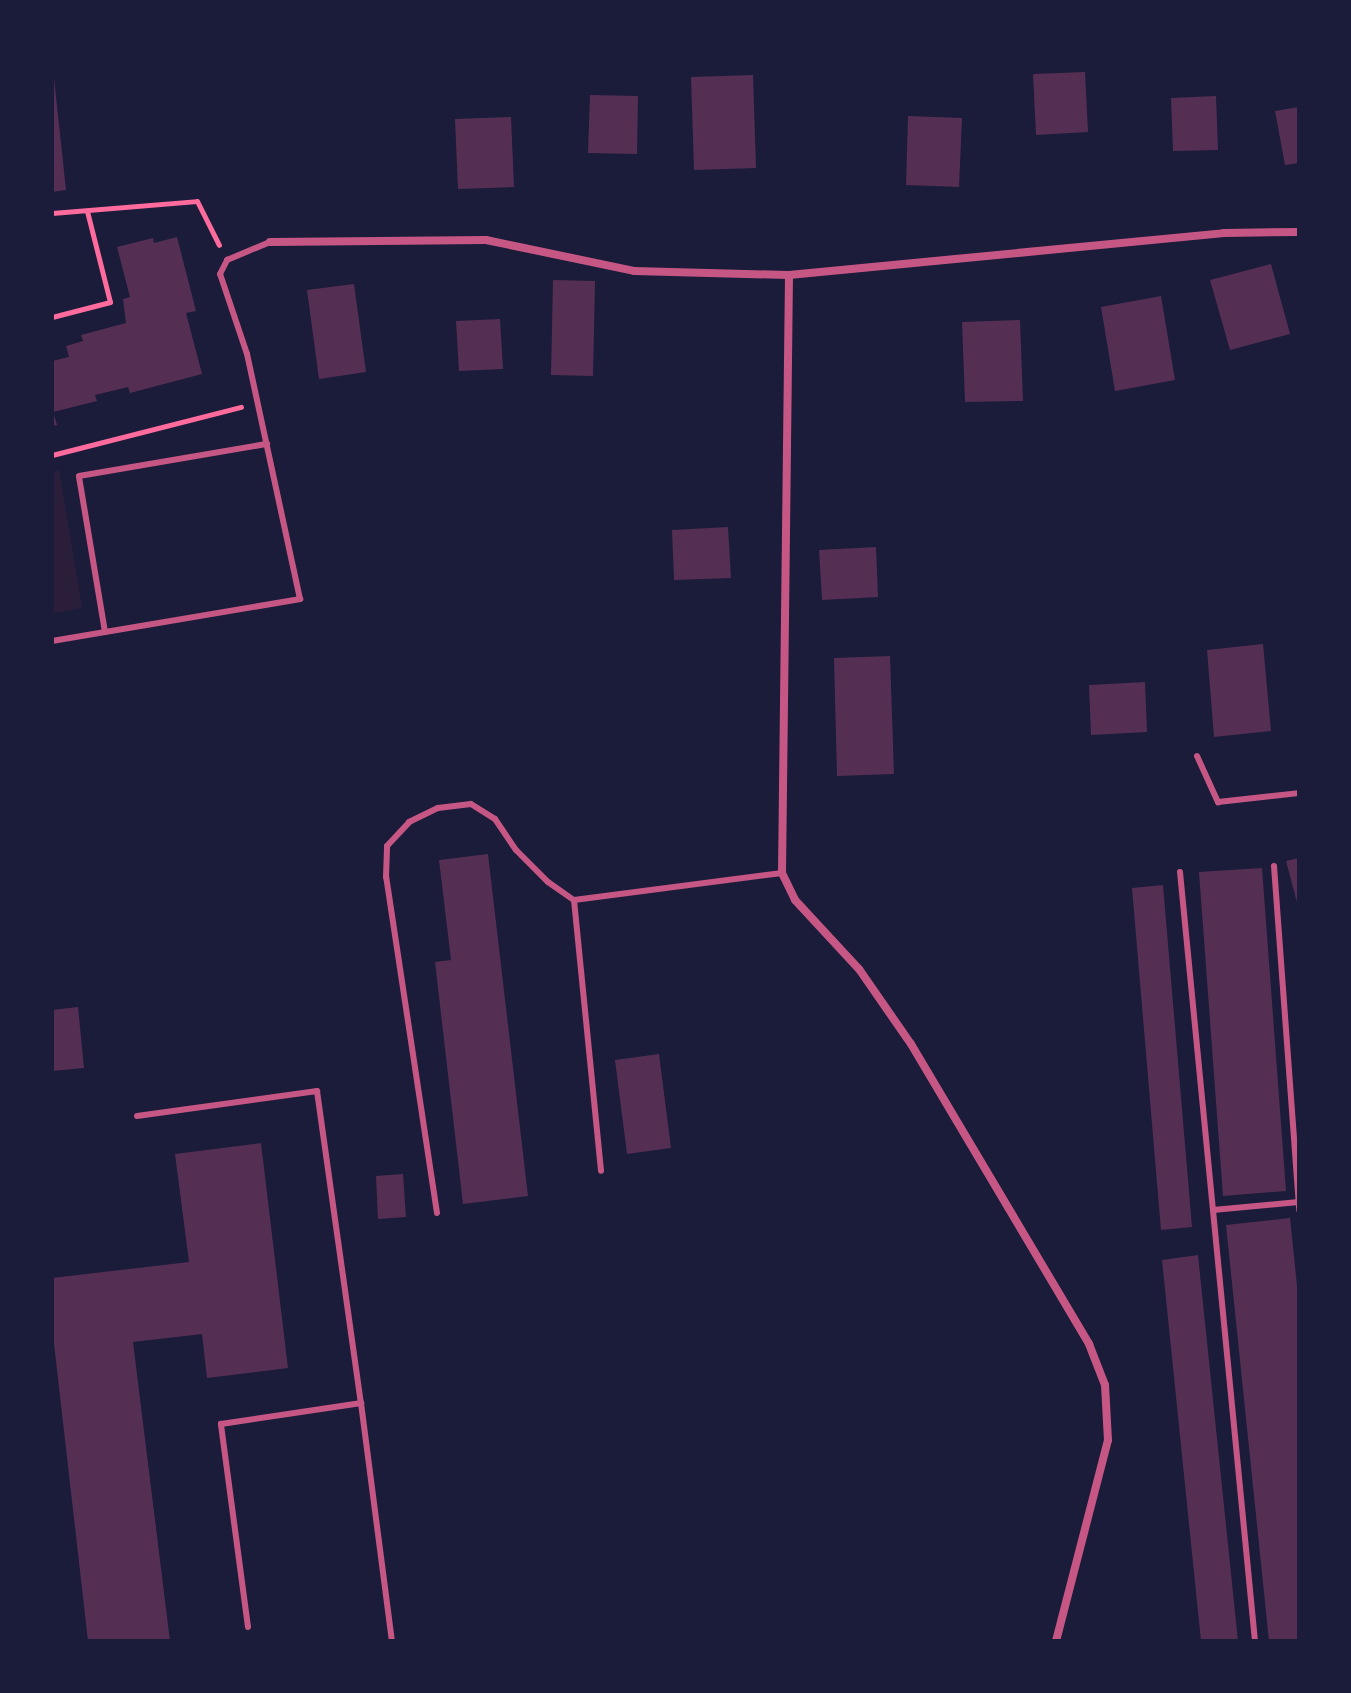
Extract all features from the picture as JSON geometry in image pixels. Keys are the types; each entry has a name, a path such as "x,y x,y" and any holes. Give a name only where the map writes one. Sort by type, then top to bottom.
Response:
{"street":[{"path":"270,242 486,240 634,271 789,275 1224,233 1299,232"},
{"path":"789,275 782,873 795,900 859,969 911,1044 1089,1344 1105,1385 1108,1440 1056,1641"}],"lane":[{"path":"52,641 300,599 247,354 220,274 227,260 270,242"},
{"path":"105,632 79,476 267,444"},
{"path":"1197,756 1218,802 1299,793"},
{"path":"437,1213 386,877 387,846 409,822 438,808 471,804 495,819 516,850 548,882 574,900 782,873"},
{"path":"1274,866 1299,1210"},
{"path":"1180,872 1255,1641"},
{"path":"574,900 601,1171"},
{"path":"137,1116 317,1091 392,1641"},
{"path":"1213,1210 1299,1202"},
{"path":"248,1627 221,1424 361,1403"}],"path":[{"path":"52,213 197,201 227,260"},
{"path":"52,317 110,302 87,211"},
{"path":"52,455 258,403"}],"shaded area":[{"path":"59,470 82,608 52,614 52,472"}],"building":[{"path":"1085,72 1088,132 1036,135 1033,74"},
{"path":"753,75 756,168 694,170 691,77"},
{"path":"52,79 66,190 52,192"},
{"path":"590,95 638,96 637,154 588,153"},
{"path":"1216,96 1218,150 1173,151 1171,98"},
{"path":"1299,107 1299,163 1285,165 1275,111"},
{"path":"908,116 962,118 959,187 906,185"},
{"path":"511,117 514,187 458,189 455,119"},
{"path":"177,237 196,311 186,313 202,374 130,393 128,387 95,395 97,401 53,412 57,425 52,426 52,361 69,357 66,346 83,341 81,335 126,323 123,299 130,297 117,247 153,238 154,243"},
{"path":"1271,264 1290,334 1230,350 1210,280"},
{"path":"553,280 595,281 593,376 551,375"},
{"path":"354,284 366,372 319,379 307,290"},
{"path":"1161,296 1175,380 1115,391 1101,307"},
{"path":"500,319 503,369 459,371 456,321"},
{"path":"1020,320 1023,401 965,402 962,322"},
{"path":"728,527 731,578 674,580 672,530"},
{"path":"876,547 878,597 822,600 819,550"},
{"path":"1263,644 1271,731 1214,737 1207,650"},
{"path":"890,656 894,774 837,776 834,658"},
{"path":"1145,682 1147,732 1091,735 1089,685"},
{"path":"488,854 528,1196 463,1204 435,962 451,960 439,860"},
{"path":"1299,858 1299,906 1298,906 1286,861"},
{"path":"1262,868 1286,1191 1223,1196 1199,872"},
{"path":"1163,885 1192,1227 1161,1230 1132,888"},
{"path":"78,1007 84,1068 52,1071 52,1010"},
{"path":"659,1054 671,1148 627,1154 615,1060"},
{"path":"261,1143 288,1368 207,1378 202,1334 133,1342 170,1641 88,1641 52,1326 52,1278 189,1262 175,1154"},
{"path":"403,1174 406,1217 378,1219 376,1176"},
{"path":"1290,1218 1299,1305 1299,1641 1269,1641 1226,1225"},
{"path":"1198,1255 1238,1641 1201,1641 1162,1260"}]}
